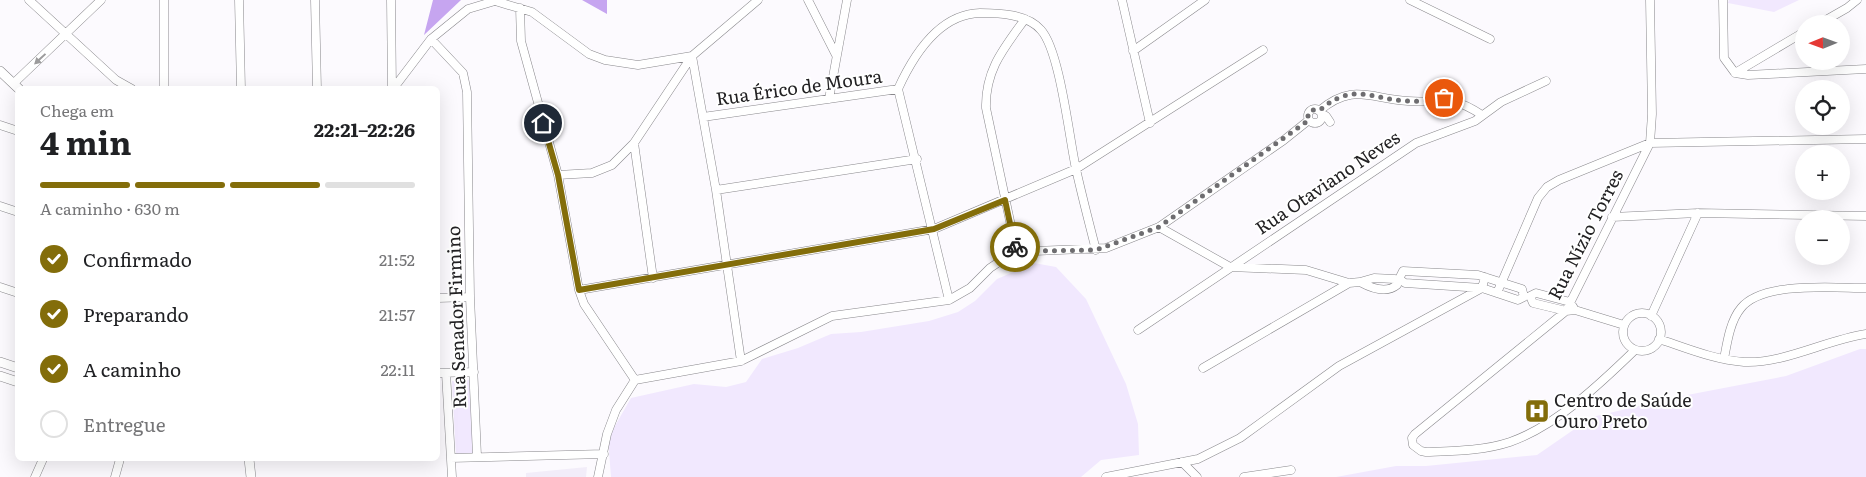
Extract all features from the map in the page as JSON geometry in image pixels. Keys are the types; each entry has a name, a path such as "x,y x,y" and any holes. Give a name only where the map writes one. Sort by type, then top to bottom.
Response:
{"main road":[{"path":"0,71 16,86"},
{"path":"0,362 15,367"},
{"path":"0,376 15,381"},
{"path":"248,461 249,477"}],"street":[{"path":"29,0 116,80 127,86"},
{"path":"16,86 101,0"},
{"path":"164,0 164,86"},
{"path":"239,0 241,86"},
{"path":"315,0 316,86"},
{"path":"391,0 393,86"},
{"path":"558,175 592,173 612,165 634,143 692,56 758,0"},
{"path":"808,0 836,55"},
{"path":"829,99 847,0"},
{"path":"1122,0 1150,123"},
{"path":"1410,0 1490,39"},
{"name":"Rua Nízio Torres","path":"1635,350 1565,411 1511,441 1480,449 1426,452 1420,451 1413,445 1412,438 1415,434 1566,311 1650,143 1652,114 1650,0"},
{"path":"1723,0 1724,58 1734,73 1748,75 1866,69"},
{"path":"1835,15 1857,0"},
{"path":"395,86 431,40 468,9 495,1 532,12 589,54 605,60 638,64 692,56"},
{"path":"1133,51 1202,1"},
{"path":"520,8 520,41 558,175 579,290 584,304 635,380"},
{"path":"949,300 934,229 898,89 918,53 932,37 953,20 975,13 989,13 1024,19 1040,29 1050,46 1076,169 1096,250"},
{"path":"1017,254 986,108 987,85 991,69 1024,19"},
{"path":"1734,73 1795,37"},
{"name":"Rua Senador Firmino","path":"431,40 462,73 467,92 470,297 477,456"},
{"path":"579,290 934,229 1076,169 1263,50"},
{"path":"692,56 716,190 741,361"},
{"name":"Rua Otaviano Neves","path":"1138,330 1416,143 1475,121 1501,102 1546,81"},
{"name":"Rua Érico de Moura","path":"704,117 898,89"},
{"path":"598,477 607,434 616,410 635,380 741,361 832,316 949,300 970,288 990,268 1005,258 1017,254 1035,251 1096,250 1159,227 1309,120 1313,123 1319,122 1321,112 1333,99 1358,93 1408,101 1444,98 1463,103 1482,115"},
{"path":"1321,112 1330,122"},
{"path":"0,125 15,130"},
{"path":"1497,293 1500,281 1538,198 1546,186 1650,143 1866,139"},
{"path":"634,143 652,278"},
{"path":"716,190 917,160"},
{"path":"0,206 15,211"},
{"path":"1612,218 1698,213 1866,216"},
{"path":"1651,316 1698,213"},
{"path":"1159,227 1230,267 1306,270 1349,283 1360,282"},
{"path":"1406,270 1478,275 1500,281 1522,289 1524,297 1518,300 1482,288 1405,283 1401,282 1399,276 1406,270"},
{"path":"1109,476 1182,462 1211,454 1240,438 1339,366 1482,288 1485,278"},
{"path":"1203,368 1349,283"},
{"path":"0,287 15,292"},
{"path":"1724,359 1739,310 1757,295 1772,291 1826,287 1866,288"},
{"path":"1575,310 1570,302 1533,292 1530,296 1533,303 1566,311 1575,310 1624,325"},
{"path":"440,298 470,297"},
{"path":"1645,314 1651,316 1659,326 1659,339 1649,349 1635,350 1630,347 1624,337 1624,325 1632,316 1645,314"},
{"path":"1659,339 1724,359 1745,362 1776,358 1841,338 1866,333"},
{"path":"440,373 474,372"},
{"path":"446,373 452,477"},
{"path":"451,458 604,454"},
{"path":"35,477 41,461"},
{"path":"115,477 119,461"},
{"path":"1182,462 1197,477"},
{"path":"1244,477 1291,470"}],"shaded area":[{"path":"433,0 461,0 424,35"},
{"path":"582,0 607,0 607,14"},
{"path":"1729,0 1799,0 1774,12 1728,3"},
{"path":"1034,263 1056,267 1086,299 1126,384 1138,424 1139,455 1101,460 1081,477 611,477 608,438 631,398 694,384 726,387 746,382 762,359 798,348 831,334 861,332 929,321 958,312 975,301 997,279"},
{"path":"1860,349 1866,349 1866,477 1336,477 1396,466 1426,466 1537,455 1592,417 1682,396 1786,376"},
{"path":"469,380 473,454 456,455 452,381"},
{"path":"587,467 586,477 526,477 526,473"}],"way so far":[{"path":"1015,247 1017,254 1035,251 1096,250 1106,248 1159,227 1284,140 1309,120 1308,114 1311,110 1320,110 1333,99 1358,93 1408,101 1444,98"}],"place":[{"name":"Centro de Saúde Ouro Preto","path":"1537,411"}],"route":[{"path":"543,123 558,175 579,290 934,229 1005,200 1015,247"}]}
